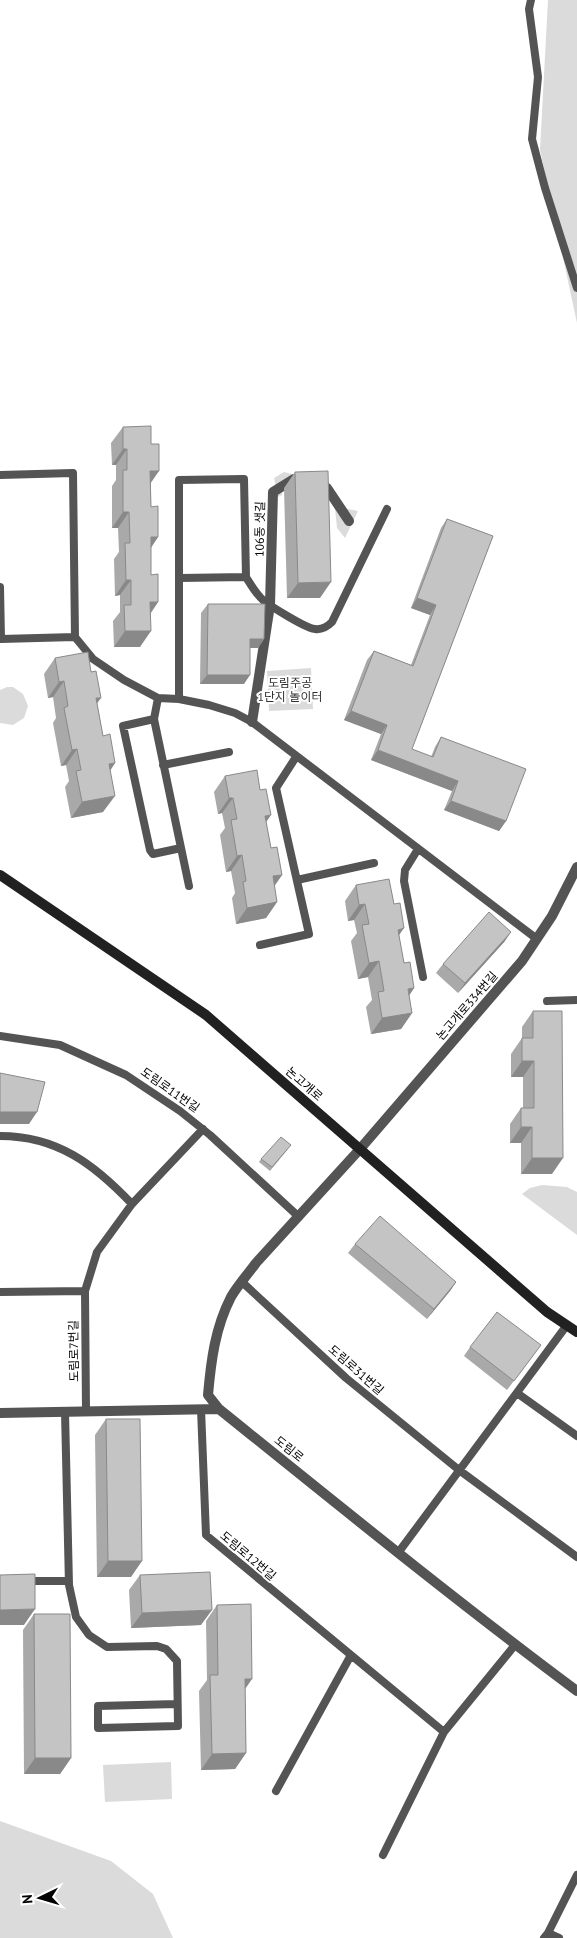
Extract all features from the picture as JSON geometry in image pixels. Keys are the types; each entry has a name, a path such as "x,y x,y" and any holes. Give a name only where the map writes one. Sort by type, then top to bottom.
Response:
{"main road":[{"name":"논고개로","path":"0,875 206,1015 547,1312 577,1332"}],"street":[{"name":"106동 샛길","path":"270,605 273,492 294,480 327,488 349,521"},
{"path":"252,722 270,605"},
{"name":"논고개로334번길","path":"360,1150 522,961 552,916 577,867"},
{"path":"219,1408 208,1395 216,1334 232,1297 256,1262 360,1150"},
{"path":"0,1414 219,1408"},
{"name":"도림로","path":"219,1408 398,1553 577,1691"}],"lane":[{"path":"532,0 529,9 538,77 532,139 545,188 577,288"},
{"path":"0,475 73,473 75,637 93,659 124,680 158,698 180,698 209,705 236,713 252,722 537,939"},
{"path":"180,698 179,480 244,479 246,577 261,599 312,629 322,629 329,626 332,622 387,509"},
{"path":"180,578 246,577"},
{"path":"0,587 1,639 75,637"},
{"path":"158,698 154,719 189,886"},
{"path":"154,719 123,726 150,850 153,854 181,848"},
{"path":"164,766 229,752"},
{"path":"260,945 308,934 276,788 296,757"},
{"path":"418,849 405,870 404,881 423,976"},
{"path":"297,880 374,863"},
{"path":"548,1001 577,1000"},
{"name":"도림로11번길","path":"0,1036 60,1045 126,1074 203,1129 298,1217"},
{"name":"도림로7번길","path":"86,1412 85,1291 97,1252 132,1204 203,1129"},
{"path":"0,1136 18,1136 40,1140 68,1151 94,1167 132,1204"},
{"name":"도림로31번길","path":"242,1282 346,1378 460,1470 577,1557"},
{"path":"0,1292 85,1291"},
{"path":"398,1553 567,1326"},
{"path":"517,1393 577,1436"},
{"name":"도림로12번길","path":"201,1409 206,1535 444,1732"},
{"path":"65,1412 64,1552 76,1617 89,1635 107,1647 157,1646 166,1649 177,1661 178,1704 178,1726 98,1728 98,1706 178,1704"},
{"path":"20,1581 69,1581"},
{"path":"383,1855 444,1732 515,1644"},
{"path":"276,1791 351,1655"},
{"path":"559,1938 546,1935 577,1874"}],"green space":[{"path":"548,0 577,0 577,323 540,150"},
{"path":"284,472 328,483 343,508 358,511 345,538 337,528 335,508 327,491 282,489 282,495 278,497 274,478"},
{"name":"도림주공 1단지 놀이터","path":"311,668 313,709 269,711 267,671"},
{"path":"13,687 23,694 28,706 24,718 13,725 0,723 0,690"},
{"path":"542,1185 567,1187 577,1192 577,1235 522,1194 530,1188"},
{"path":"171,1762 172,1799 105,1802 103,1765"},
{"path":"0,1821 111,1861 153,1894 173,1938 0,1938"}],"building":[{"path":"151,426 151,444 159,444 159,471 150,471 151,507 158,506 158,537 151,537 151,575 158,574 158,602 150,602 151,631 125,631 124,605 131,605 131,580 126,580 125,543 130,543 129,512 123,512 123,470 127,470 127,449 123,449 123,427"},
{"path":"328,471 331,582 298,583 295,472"},
{"path":"447,519 493,536 412,749 433,757 441,737 526,769 506,821 451,801 458,781 378,750 387,725 351,711 374,651 413,666 436,605 417,598"},
{"path":"208,604 265,604 264,639 250,639 250,675 207,675"},
{"path":"88,652 91,672 96,671 101,698 96,698 103,736 110,734 115,763 109,764 115,796 82,802 76,771 81,770 77,749 72,750 64,708 68,706 64,681 59,682 55,658"},
{"path":"257,770 260,790 266,789 271,815 265,816 271,848 277,847 282,875 273,876 277,902 247,908 243,882 246,881 242,855 237,856 231,820 237,819 233,798 229,798 225,776"},
{"path":"389,879 394,904 400,903 404,928 398,930 404,963 410,962 414,988 408,989 412,1013 382,1018 378,992 384,991 379,961 369,963 362,925 369,924 365,904 359,905 356,885"},
{"path":"489,912 511,932 465,983 443,964"},
{"path":"533,1011 562,1011 563,1158 532,1158 532,1127 521,1127 521,1108 534,1108 534,1061 522,1061 522,1038 533,1038"},
{"path":"0,1073 45,1082 37,1112 0,1112"},
{"path":"281,1137 291,1145 272,1167 261,1159"},
{"path":"380,1216 456,1282 434,1309 355,1244"},
{"path":"497,1312 541,1345 514,1381 470,1347"},
{"path":"106,1419 140,1419 142,1561 108,1561"},
{"path":"210,1572 212,1610 142,1613 140,1575"},
{"path":"35,1574 35,1609 0,1610 0,1575"},
{"path":"251,1604 252,1679 245,1679 246,1753 212,1754 210,1675 218,1675 217,1605"},
{"path":"34,1614 70,1614 71,1758 35,1758"}]}
